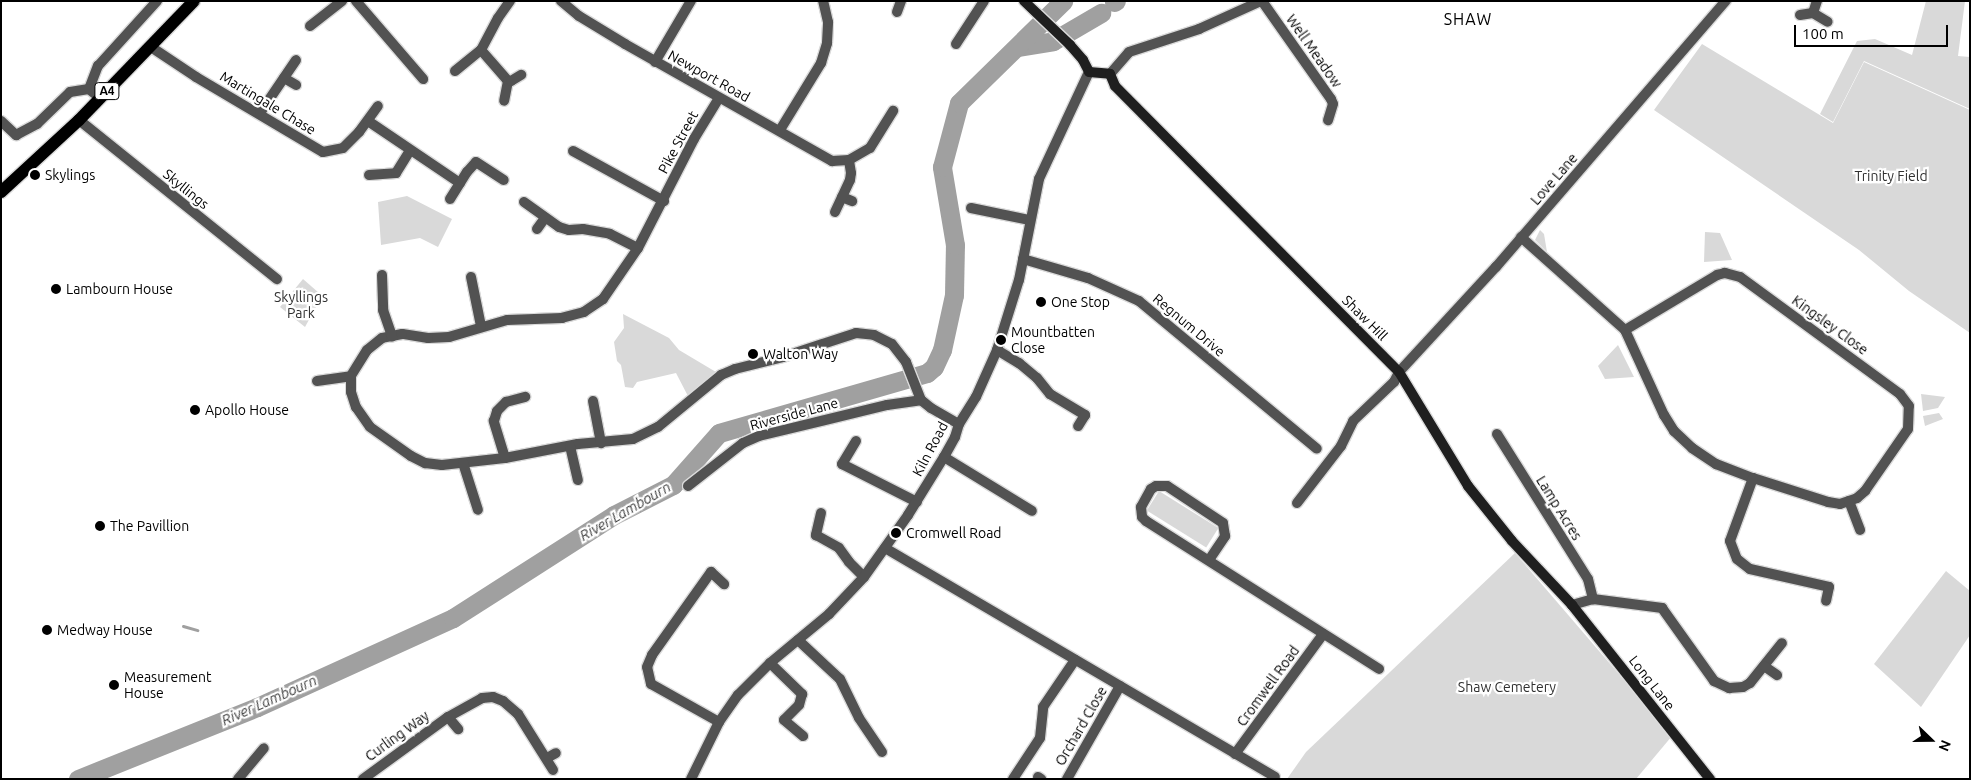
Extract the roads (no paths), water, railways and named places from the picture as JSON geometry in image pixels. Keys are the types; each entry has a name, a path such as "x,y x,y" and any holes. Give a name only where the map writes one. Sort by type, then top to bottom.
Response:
{"main road":[{"name":"A4","path":"1,192 79,120 194,1"},
{"path":"1024,1 1070,44 1083,60 1089,72 1110,74"},
{"name":"Shaw Hill","path":"1110,74 1115,86 1399,372 1468,486 1512,541 1572,605"},
{"name":"Long Lane","path":"1572,605 1710,779"}],"street":[{"path":"89,89 98,66 157,1"},
{"path":"310,26 342,1"},
{"path":"356,1 423,79"},
{"path":"455,71 481,50 498,18 510,1"},
{"name":"Newport Road","path":"561,1 595,27 832,161 842,162 849,160"},
{"path":"655,62 691,1"},
{"path":"780,130 821,63 827,43 828,22 822,1"},
{"path":"897,12 901,1"},
{"path":"956,44 984,1"},
{"path":"1110,74 1129,52 1199,29 1261,1"},
{"name":"Well Meadow","path":"1261,1 1331,99 1333,104 1328,120"},
{"name":"Love Lane","path":"1297,503 1340,446 1353,421 1394,382 1399,372 1521,237 1726,1"},
{"path":"1813,13 1817,1"},
{"path":"1800,15 1813,13 1828,22"},
{"name":"Martingale Chase","path":"151,47 196,77 260,113 323,152 343,148 368,121 378,106"},
{"path":"481,50 508,81"},
{"path":"260,113 296,60"},
{"name":"Kiln Road","path":"691,779 719,722 738,695 770,663 835,608 864,576 917,502 944,457 955,437 959,424 976,397 997,350 1010,312 1039,179 1089,72"},
{"path":"508,81 512,82 521,75"},
{"path":"284,78 296,86"},
{"path":"504,101 508,81"},
{"path":"1,121 16,135 38,124 70,92 89,89 100,98"},
{"name":"Pike Street","path":"638,248 664,201 694,139 719,98"},
{"path":"835,212 847,199 852,173 849,160 860,155 873,144 893,111"},
{"name":"Skyllings","path":"79,120 277,279"},
{"path":"368,121 460,183"},
{"path":"368,175 396,173 410,151"},
{"path":"573,151 664,201"},
{"path":"450,199 476,162 504,180"},
{"path":"524,202 545,218 569,230 584,229 610,234 638,248 603,299 584,312 562,318 507,320 481,326 449,337 428,338 402,334 382,338 367,350 351,376 352,392 356,407 370,426 411,456 425,463 442,465 505,458 570,446 633,439 648,433 710,384 729,372 783,357 848,334 869,334 886,340 900,353 920,397 959,424"},
{"path":"971,208 1029,220"},
{"path":"537,229 545,218"},
{"path":"1521,237 1625,330 1664,415 1674,432 1705,458 1753,478 1828,502 1840,504 1849,501 1860,530"},
{"name":"Regnum Drive","path":"1023,259 1088,278 1139,301 1317,449"},
{"name":"Kingsley Close","path":"1625,330 1713,277 1725,273 1730,274 1740,277 1900,394 1909,406 1908,429 1866,491 1849,501"},
{"path":"382,275 383,310 392,336"},
{"path":"471,277 481,326"},
{"path":"997,350 1019,363 1037,378 1050,394 1085,415 1078,426"},
{"path":"316,381 351,376"},
{"path":"1042,403 1050,394"},
{"path":"505,458 494,421 497,411 506,402 525,397"},
{"name":"Riverside Lane","path":"688,486 743,443 759,436 920,397"},
{"path":"594,401 601,442"},
{"name":"Lamp Acres","path":"1497,434 1588,580 1593,599"},
{"path":"856,441 842,464 917,502"},
{"path":"570,446 578,480"},
{"path":"944,457 1032,511"},
{"path":"463,463 478,510"},
{"path":"1753,478 1730,541 1737,559 1750,569 1829,587 1826,601"},
{"path":"1209,560 1225,536 1223,523 1166,486 1156,486 1152,489 1141,507 1142,516 1209,560 1323,634 1379,669"},
{"path":"821,513 816,535 839,548 849,562 864,576"},
{"path":"885,548 1275,777"},
{"path":"719,722 651,684 647,667 652,655 711,572 724,584"},
{"path":"1572,605 1593,599 1662,608 1718,685 1729,688 1743,687 1755,678 1782,643"},
{"name":"Cromwell Road","path":"1235,754 1323,634"},
{"path":"798,640 840,679 859,718 882,752"},
{"path":"1013,779 1040,738 1043,708 1075,660"},
{"path":"770,663 802,694 799,705 784,720 803,736"},
{"path":"1764,666 1777,675"},
{"name":"Orchard Close","path":"1066,779 1120,686"},
{"name":"Curling Way","path":"363,779 448,717 482,698 493,697 504,700 518,714 553,770"},
{"name":"Curling Way","path":"448,717 458,729"},
{"path":"238,779 264,748"},
{"path":"547,758 556,753"}],"waterway":[{"name":"River Lambourn","path":"78,779 257,707 453,618 614,515 673,485 719,433 927,373 934,367 942,350 954,295 955,245 942,167 959,103 1063,1"},
{"name":"River Lambourn","path":"1017,47 1053,41 1101,13"},
{"path":"183,626 197,630"}],"place":[{"name":"Skylings","path":"35,175"},
{"name":"Lambourn House","path":"56,289"},
{"name":"One Stop","path":"1041,302"},
{"name":"Mountbatten Close","path":"1001,340"},
{"name":"Walton Way","path":"753,354"},
{"name":"Apollo House","path":"195,410"},
{"name":"The Pavillion","path":"100,526"},
{"name":"Cromwell Road","path":"896,533"},
{"name":"Medway House","path":"47,630"},
{"name":"Measurement House","path":"114,685"}],"district":[{"name":"SHAW","path":"1468,19"}],"park label":[{"name":"Trinity Field","path":"1891,176"},
{"name":"Skyllings Park","path":"301,306"},
{"name":"Shaw Cemetery","path":"1507,687"}]}
